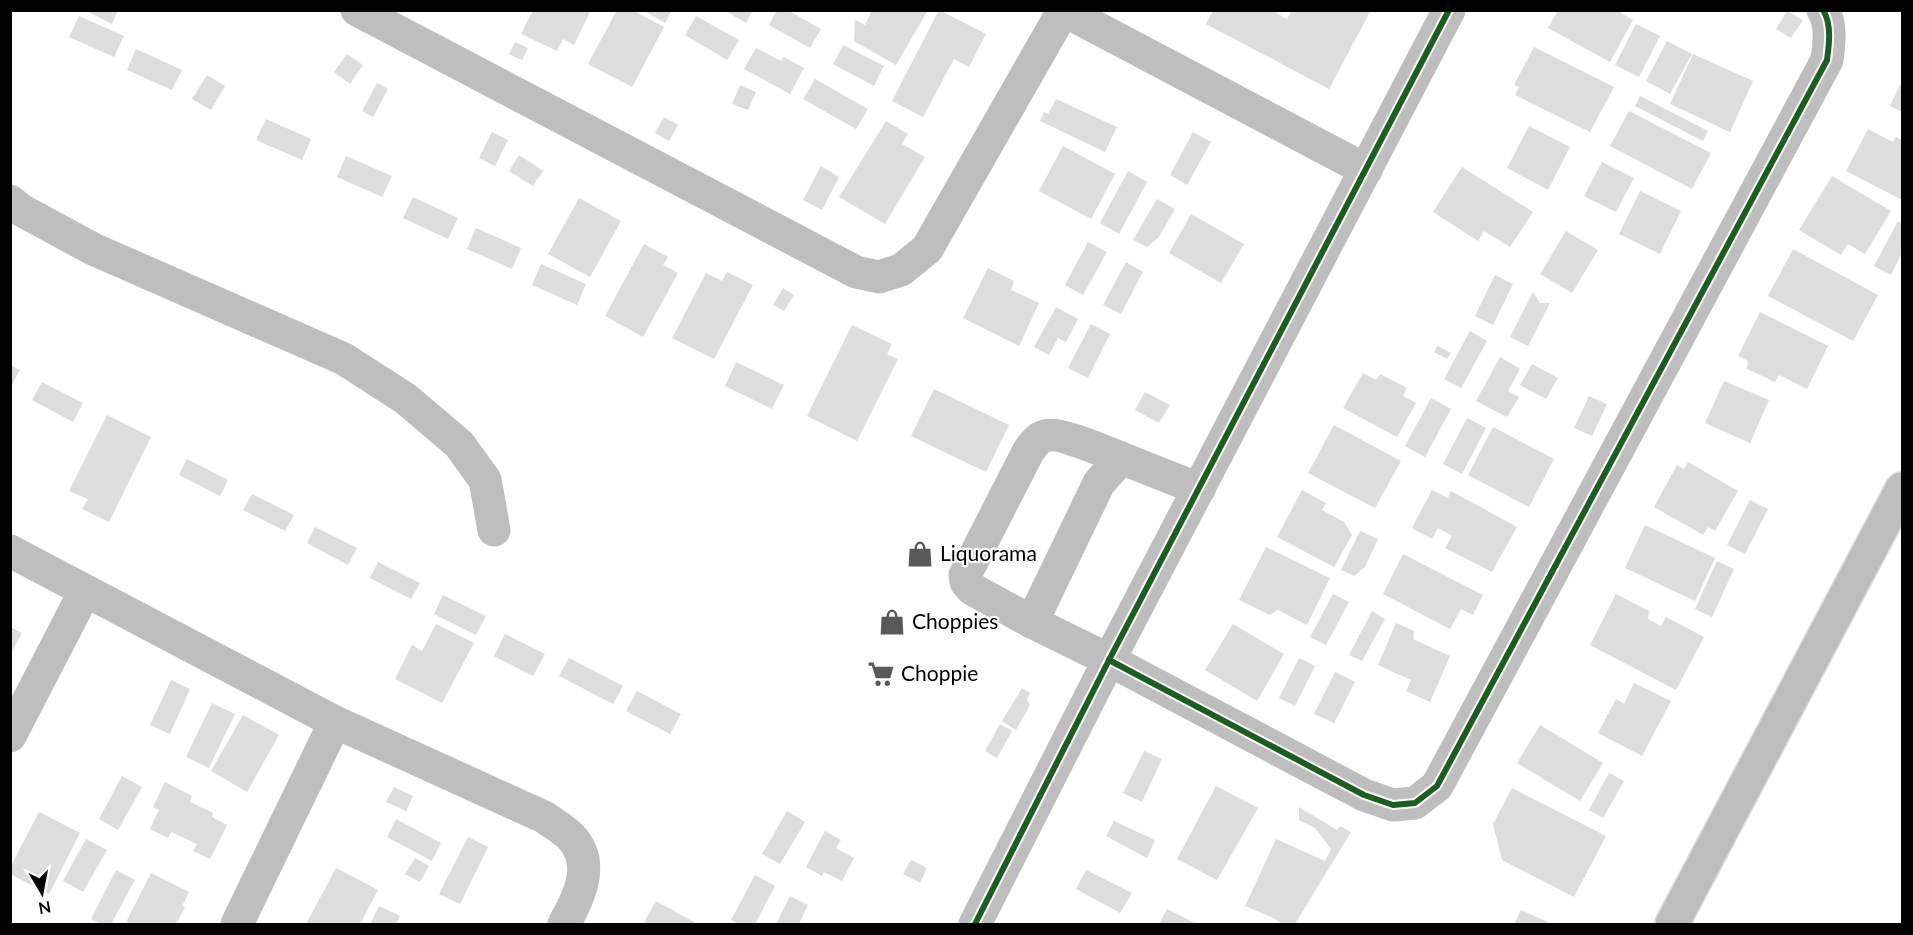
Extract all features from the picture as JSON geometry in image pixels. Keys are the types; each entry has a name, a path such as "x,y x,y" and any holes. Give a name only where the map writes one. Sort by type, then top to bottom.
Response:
{"main road":[{"path":"1672,924 1902,489"}],"street":[{"path":"357,10 394,19 856,272 879,277 902,270 927,249 1063,11 1366,170"},
{"path":"975,924 1109,660 1449,10"},
{"path":"1198,489 1059,435 1045,435 1035,441 1028,452 965,575 966,582 972,589 1032,622 1109,660 1364,795 1393,805 1415,803 1437,786 1827,60 1829,39 1826,15 1823,10"},
{"path":"10,201 21,210 93,249 344,359 406,399 459,444 485,480 494,530"},
{"path":"1032,622 1099,483 1133,462"},
{"path":"10,551 335,722 544,817 571,837 583,854 583,880 578,901 564,924"},
{"path":"10,736 86,591"},
{"path":"237,924 335,722"}],"building":[{"path":"85,10 118,10 112,24"},
{"path":"533,10 591,10 574,45 563,39 557,51 521,34"},
{"path":"617,10 632,10 664,27 632,87 588,64"},
{"path":"643,10 672,10 665,23"},
{"path":"724,10 753,10 746,23"},
{"path":"777,10 787,10 821,29 810,48 769,25"},
{"path":"872,10 928,10 896,65 854,41 855,20 865,25"},
{"path":"939,10 986,34 969,67 954,59 923,117 892,101"},
{"path":"1213,10 1271,10 1287,19 1292,10 1371,10 1329,89 1206,24"},
{"path":"1558,10 1616,10 1633,20 1610,62 1548,28"},
{"path":"1787,11 1803,20 1791,38 1776,29"},
{"path":"79,16 124,36 114,57 69,37"},
{"path":"696,16 739,40 727,60 685,35"},
{"path":"1636,24 1660,36 1639,77 1615,65"},
{"path":"1667,41 1692,54 1670,94 1646,81"},
{"path":"515,42 528,48 522,60 509,54"},
{"path":"843,45 884,66 874,86 833,64"},
{"path":"1534,47 1614,87 1590,132 1515,95 1519,87 1514,85"},
{"path":"756,48 781,61 784,57 804,68 790,94 744,69"},
{"path":"136,49 182,70 172,90 127,70"},
{"path":"347,54 363,65 350,84 334,72"},
{"path":"1693,54 1753,81 1730,132 1670,104"},
{"path":"207,75 225,86 211,110 192,99"},
{"path":"815,79 868,109 856,129 803,99"},
{"path":"1902,81 1902,112 1890,106"},
{"path":"377,83 388,89 373,117 362,111"},
{"path":"740,85 756,92 748,110 732,104"},
{"path":"1640,96 1708,131 1703,141 1635,106"},
{"path":"1056,99 1117,127 1105,152 1040,121 1044,112 1048,114"},
{"path":"1629,111 1711,153 1692,189 1610,146"},
{"path":"664,117 678,125 669,141 655,133"},
{"path":"266,119 311,139 302,160 256,140"},
{"path":"886,121 908,134 902,144 925,157 885,224 839,197"},
{"path":"1529,126 1570,147 1548,190 1507,168"},
{"path":"1868,129 1893,142 1896,137 1902,140 1902,200 1846,171"},
{"path":"492,132 508,140 495,166 479,158"},
{"path":"1193,132 1211,142 1187,185 1170,175"},
{"path":"1063,146 1115,174 1091,219 1039,191"},
{"path":"519,155 543,171 533,186 509,171"},
{"path":"346,156 392,176 382,197 337,177"},
{"path":"1602,162 1634,178 1616,212 1584,196"},
{"path":"821,166 839,177 822,210 803,200"},
{"path":"1462,167 1533,212 1510,247 1484,231 1478,241 1433,212"},
{"path":"1128,171 1147,182 1119,234 1100,223"},
{"path":"1832,176 1891,211 1865,254 1848,244 1841,255 1799,230"},
{"path":"1640,191 1681,211 1660,254 1619,234"},
{"path":"413,197 458,218 448,239 403,218"},
{"path":"579,198 621,221 590,277 548,254"},
{"path":"1157,199 1175,209 1159,237 1147,247 1133,240"},
{"path":"1191,214 1244,244 1221,283 1169,253"},
{"path":"1898,221 1902,224 1902,253 1891,275 1874,266"},
{"path":"476,228 521,248 512,269 467,249"},
{"path":"1566,231 1598,250 1572,293 1540,274"},
{"path":"1088,242 1107,252 1083,295 1065,285"},
{"path":"644,244 668,257 663,265 678,273 643,337 605,316"},
{"path":"1793,249 1878,295 1853,341 1768,296"},
{"path":"1126,262 1143,272 1121,314 1103,305"},
{"path":"541,264 586,284 577,305 532,285"},
{"path":"988,268 1014,281 1011,290 1039,303 1019,346 963,318"},
{"path":"727,272 753,285 714,359 672,338 706,273 722,281"},
{"path":"1495,275 1513,284 1493,325 1475,316"},
{"path":"783,288 794,295 784,311 773,305"},
{"path":"1533,292 1540,303 1550,303 1528,346 1510,337"},
{"path":"1056,307 1078,319 1066,342 1058,338 1049,355 1034,347"},
{"path":"1760,312 1828,346 1807,389 1779,375 1775,382 1747,369 1748,361 1738,356"},
{"path":"1091,324 1110,334 1088,378 1068,368"},
{"path":"852,325 892,344 887,354 898,359 857,441 807,416"},
{"path":"1470,331 1487,341 1461,388 1444,379"},
{"path":"1438,346 1451,353 1447,359 1434,352"},
{"path":"1500,357 1520,369 1508,391 1519,397 1507,417 1476,401"},
{"path":"736,362 784,385 772,409 725,386"},
{"path":"1532,364 1558,378 1546,399 1520,385"},
{"path":"10,365 20,370 10,389"},
{"path":"1363,373 1376,380 1380,374 1407,388 1403,396 1416,403 1397,437 1343,408"},
{"path":"1724,381 1769,400 1750,443 1705,423"},
{"path":"42,382 83,403 73,422 32,400"},
{"path":"934,389 1009,425 986,472 911,436"},
{"path":"1145,392 1170,405 1159,423 1135,410"},
{"path":"1589,396 1607,404 1592,436 1574,428"},
{"path":"1431,398 1451,409 1425,457 1405,446"},
{"path":"107,415 151,437 109,522 82,509 88,499 69,491"},
{"path":"1467,418 1486,428 1462,474 1443,464"},
{"path":"1334,425 1401,461 1375,508 1308,473"},
{"path":"1493,427 1554,459 1529,507 1468,475"},
{"path":"187,459 228,480 220,496 179,475"},
{"path":"1688,462 1738,491 1715,531 1708,527 1703,535 1654,507 1677,465 1684,469"},
{"path":"1302,490 1326,503 1322,510 1344,522 1352,535 1334,567 1277,537"},
{"path":"1432,490 1448,498 1451,491 1517,527 1492,572 1445,548 1452,536 1438,528 1432,539 1412,528"},
{"path":"252,494 294,515 285,531 243,510"},
{"path":"1750,500 1768,509 1745,554 1727,545"},
{"path":"1645,525 1715,558 1695,601 1625,568"},
{"path":"315,527 357,548 348,565 307,543"},
{"path":"1360,531 1378,539 1365,567 1354,576 1341,570"},
{"path":"1266,547 1330,578 1307,625 1278,610 1270,615 1239,600"},
{"path":"1403,554 1483,595 1473,615 1461,609 1450,629 1383,594"},
{"path":"1717,561 1734,569 1712,617 1695,609"},
{"path":"378,562 420,583 411,599 370,578"},
{"path":"1333,594 1349,602 1326,645 1310,637"},
{"path":"1616,594 1649,611 1648,619 1661,626 1666,617 1704,637 1676,690 1590,645"},
{"path":"443,595 486,616 476,635 434,614"},
{"path":"1372,611 1385,619 1362,661 1349,655"},
{"path":"1396,623 1414,631 1413,639 1450,656 1430,702 1406,691 1411,680 1378,665"},
{"path":"436,624 474,643 442,703 395,679 412,645 422,651"},
{"path":"1233,624 1284,654 1257,701 1205,670"},
{"path":"10,627 22,633 10,655"},
{"path":"505,634 545,654 533,676 494,656"},
{"path":"569,658 623,686 613,704 559,676"},
{"path":"1299,658 1315,666 1295,706 1279,698"},
{"path":"1335,672 1355,682 1334,723 1314,714"},
{"path":"171,680 190,689 170,734 150,725"},
{"path":"1634,683 1671,701 1642,756 1598,733 1616,699 1624,704"},
{"path":"1022,688 1030,693 1027,700 1030,705 1016,730 1002,721"},
{"path":"637,691 681,714 670,734 626,711"},
{"path":"212,703 235,714 209,768 186,757"},
{"path":"243,715 279,735 247,792 211,771"},
{"path":"1000,724 1012,731 997,758 985,751"},
{"path":"1540,725 1603,763 1580,801 1517,763"},
{"path":"1144,751 1162,759 1142,802 1123,793"},
{"path":"1609,773 1624,781 1603,818 1589,810"},
{"path":"122,776 142,787 118,830 99,819"},
{"path":"165,782 192,796 190,802 213,813 212,817 227,825 210,859 193,851 197,844 171,832 168,838 150,829 159,810 153,807"},
{"path":"1216,786 1258,808 1217,880 1177,859"},
{"path":"394,787 413,796 406,811 386,802"},
{"path":"1512,788 1606,836 1574,897 1502,860 1493,824"},
{"path":"1299,807 1337,830 1340,826 1351,832 1295,924 1283,924 1245,906 1276,839 1325,861 1331,849 1315,828 1299,820"},
{"path":"787,811 805,822 780,864 762,854"},
{"path":"39,812 80,833 49,894 10,874 10,868"},
{"path":"396,819 441,843 432,861 387,837"},
{"path":"1114,821 1155,840 1147,858 1106,836"},
{"path":"825,831 841,840 836,848 854,858 842,881 824,872 822,876 806,867"},
{"path":"468,837 488,847 460,904 439,894"},
{"path":"86,839 107,850 83,892 63,881"},
{"path":"415,858 429,866 420,882 405,874"},
{"path":"911,860 927,868 920,883 903,874"},
{"path":"336,868 378,890 360,924 306,924"},
{"path":"116,870 135,880 111,924 101,924 91,919"},
{"path":"1086,870 1132,893 1120,913 1076,889"},
{"path":"151,873 189,892 182,906 185,907 176,924 125,924"},
{"path":"755,875 775,886 755,924 739,924 731,920"},
{"path":"790,896 808,905 799,924 776,924"},
{"path":"656,901 694,922 693,924 643,924"},
{"path":"379,906 400,916 396,924 370,924"},
{"path":"1167,909 1197,924 1159,924"},
{"path":"1521,910 1552,924 1514,924"}],"cycle path":[{"path":"975,924 1109,660 1449,10"},
{"path":"1109,660 1364,795 1393,805 1415,803 1437,786 1827,60 1829,28 1823,10"}],"place":[{"name":"Liquorama","path":"920,554"},
{"name":"Choppies","path":"892,622"},
{"name":"Choppie","path":"881,674"}]}
